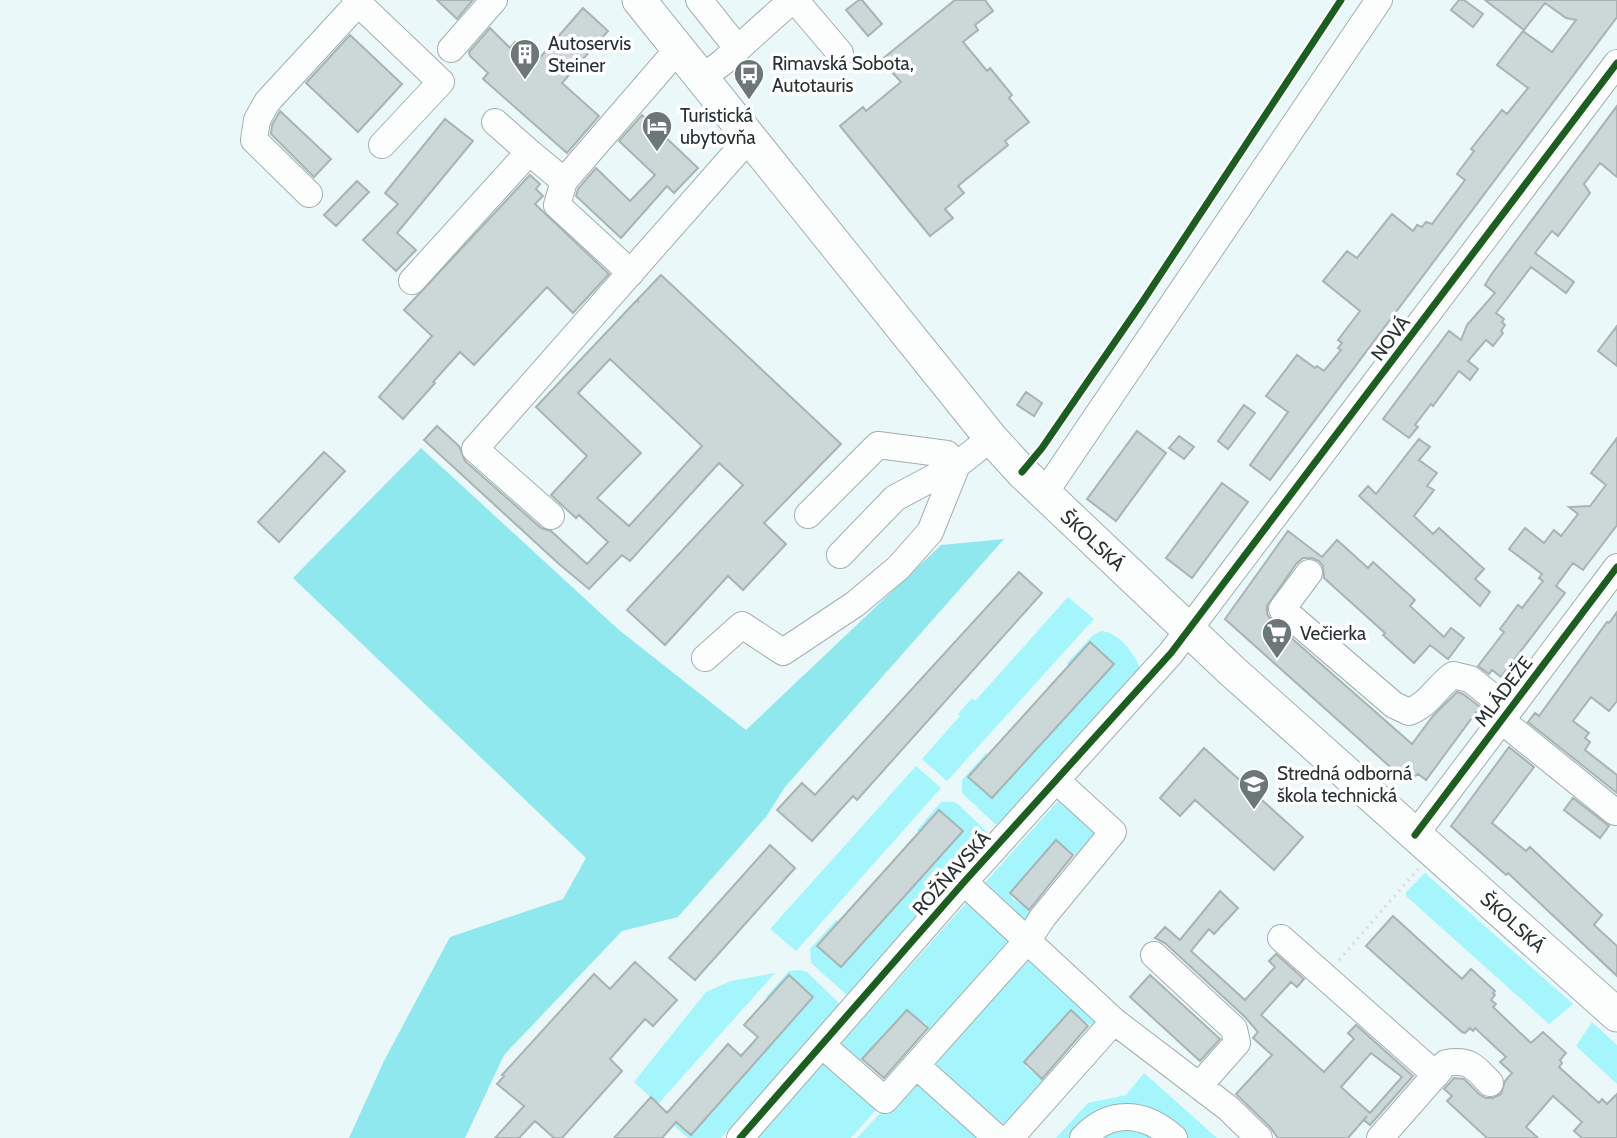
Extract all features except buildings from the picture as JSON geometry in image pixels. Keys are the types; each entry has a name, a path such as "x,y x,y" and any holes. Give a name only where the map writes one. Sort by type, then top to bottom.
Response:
{"main road":[{"name":"ŠKOLSKÁ","path":"639,0 991,438 1044,494 1418,851 1617,1015"}],"street":[{"path":"451,49 494,0"},
{"path":"699,0 738,49"},
{"path":"702,78 793,0 840,53"},
{"path":"1044,494 1379,0"},
{"path":"309,194 254,140 257,120 267,102 358,1 442,82 382,145"},
{"path":"631,273 557,205 564,181 678,49"},
{"name":"NOVÁ","path":"1189,631 1617,63"},
{"path":"495,122 564,181"},
{"path":"551,516 475,449 750,137"},
{"path":"412,281 529,152"},
{"path":"840,555 895,498 957,465 991,438"},
{"path":"808,515 878,444 947,454 957,465"},
{"path":"705,657 742,625 783,652 855,604 898,568 930,532 957,465"},
{"name":"MLÁDEŽE","path":"1418,851 1505,715 1617,567"},
{"path":"1309,573 1282,609 1394,705 1409,712 1424,706 1444,682 1454,675 1470,679 1505,715 1615,811"},
{"name":"ROŽŇAVSKÁ","path":"740,1138 1189,631"},
{"path":"822,1045 886,1100 918,1066 1027,941 1043,917 1113,832 1056,780"},
{"path":"964,882 1114,1021 1228,1108 1259,1138"},
{"path":"1281,938 1436,1075"},
{"path":"1154,954 1234,1029 1237,1044 1199,1086"},
{"path":"1010,1138 1114,1021"},
{"path":"1380,1138 1446,1063 1458,1061 1472,1064 1490,1083"},
{"path":"918,1066 997,1138"},
{"path":"1083,1138 1101,1123 1129,1116 1147,1119 1174,1138"}],"path":[{"path":"1324,976 1418,851"}],"shaded area":[{"path":"421,448 619,630 746,730 941,545 1004,539 785,787 766,817 678,917 622,931 504,1055 465,1138 349,1138 384,1061 450,937 563,899 586,858 293,578"},
{"path":"1068,597 1094,619 947,781 922,759 960,716 958,714 972,698 975,701"},
{"path":"1101,631 1114,635 1126,645 1141,671 1002,825 995,824 962,793 962,780 986,753 988,755 968,777 992,798 1113,664 1090,642 1069,665 1067,663 1093,635"},
{"path":"916,766 941,788 796,951 770,929"},
{"path":"1059,800 1101,832 1078,857 1056,840 1010,893 1012,898 1034,914 1025,923 983,885"},
{"path":"941,802 954,802 959,805 990,838 847,995 811,963 810,949 836,920 838,922 817,946 841,967 963,831 939,810 919,832 917,830"},
{"path":"1425,873 1573,1004 1549,1024 1406,896 1406,892"},
{"path":"968,901 1013,938 931,1031 924,1022 907,1010 860,1062 887,1085 838,1047"},
{"path":"1030,955 1100,1015 1093,1027 1071,1011 1024,1062 1026,1067 1048,1084 1005,1131 930,1061"},
{"path":"789,971 807,972 841,1005 721,1138 688,1138 674,1126 812,997 789,976 768,999 766,997"},
{"path":"775,973 658,1104 634,1082 706,992 731,981"},
{"path":"1592,1022 1617,1045 1617,1084 1576,1046"},
{"path":"825,1061 881,1104 851,1138 757,1138"},
{"path":"1144,1073 1217,1138 1056,1138 1088,1103 1126,1095"},
{"path":"916,1079 988,1138 857,1138 906,1085"}],"cycle path":[{"path":"1022,472 1042,448 1143,301 1341,0"},
{"path":"740,1138 964,882 1171,653 1617,63"},
{"path":"1415,835 1617,567"}],"place":[{"name":"Autoservis Steiner","path":"525,81"},
{"name":"Rimavská Sobota, Autotauris","path":"749,101"},
{"name":"Turistická ubytovňa","path":"657,153"},
{"name":"Večierka","path":"1277,660"},
{"name":"Stredná odborná škola technická","path":"1254,811"}]}
